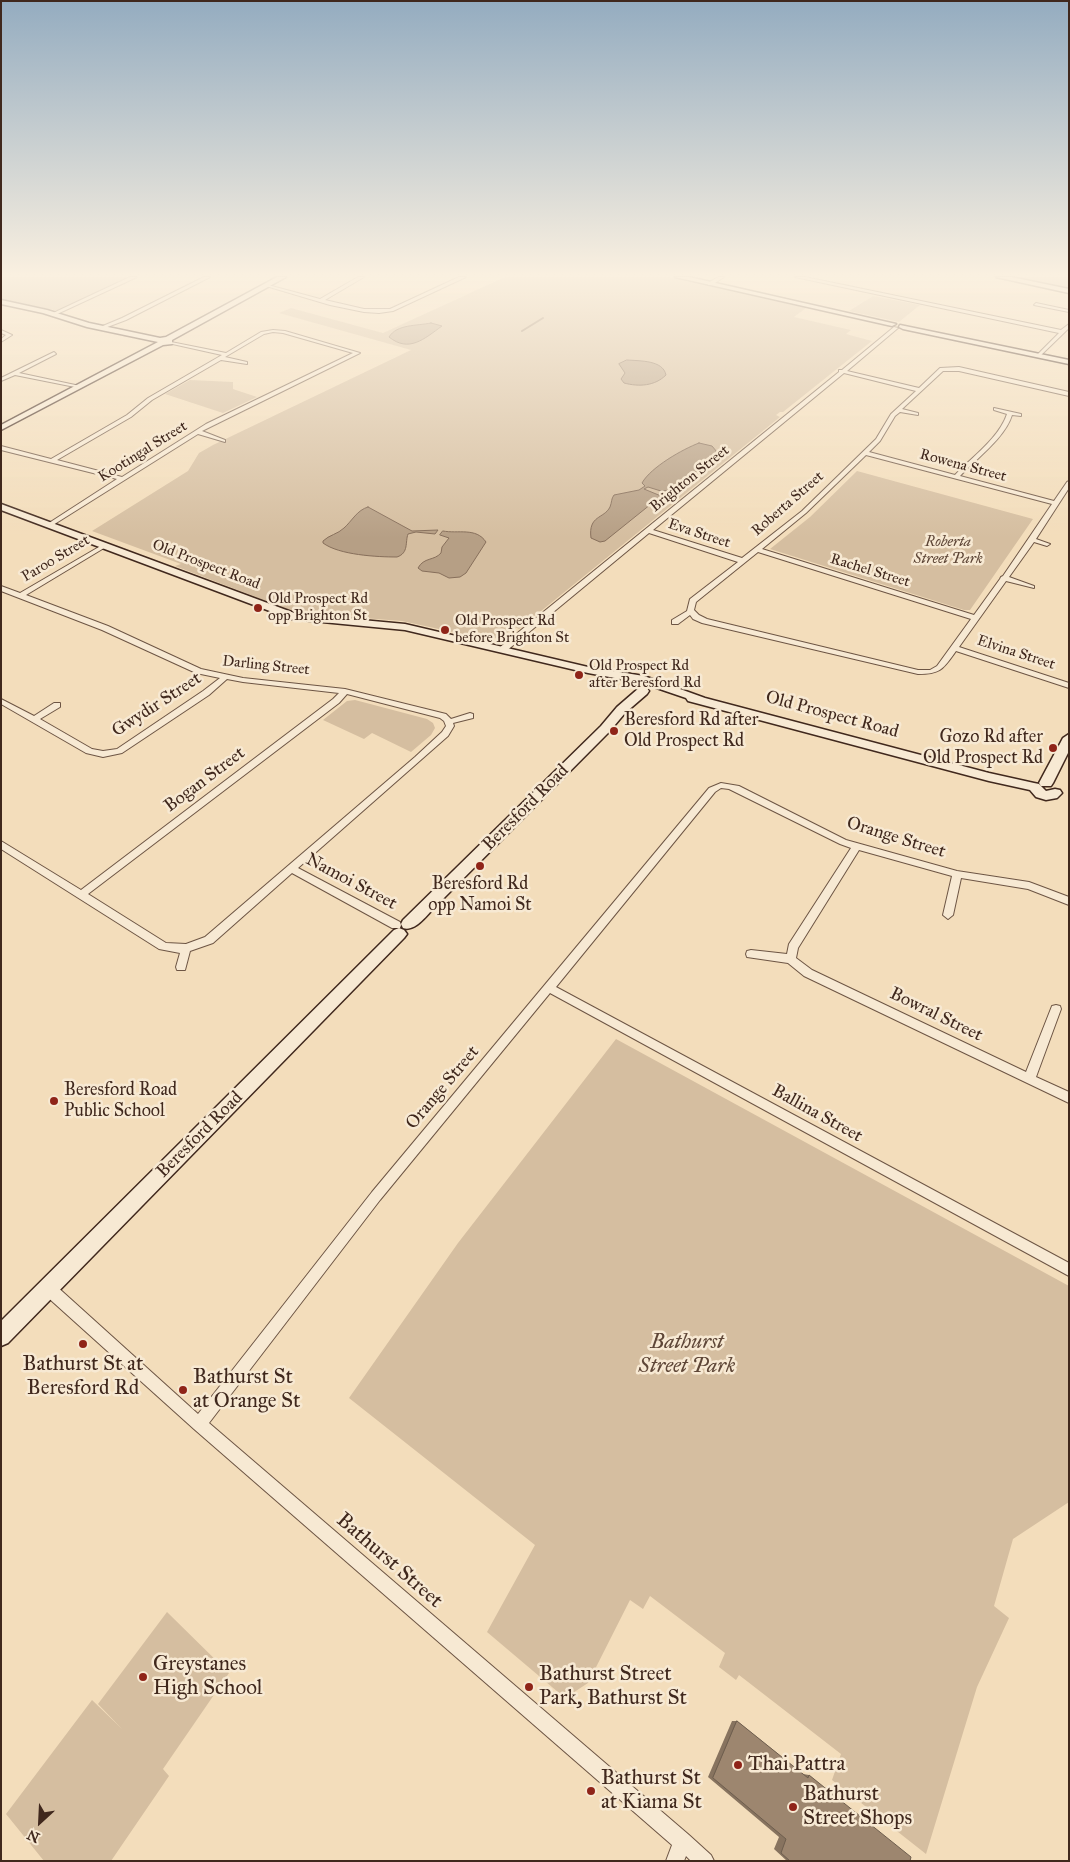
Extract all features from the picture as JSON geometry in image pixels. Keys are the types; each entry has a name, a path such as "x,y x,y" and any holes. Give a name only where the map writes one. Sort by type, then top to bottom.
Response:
{"street":[{"path":"1,380 33,364"},
{"path":"1,428 121,364"},
{"name":"Kootingal Street","path":"52,461 129,416 150,398 209,364"},
{"name":"Kootingal Street","path":"51,524 231,412 335,364"},
{"name":"Brighton Street","path":"502,650 850,364"},
{"name":"Roberta Street","path":"675,622 691,611 690,605 693,601 802,514 878,440 892,416 940,370 952,368 1069,394"},
{"path":"841,371 920,390"},
{"path":"14,374 78,387"},
{"path":"996,409 1019,414"},
{"path":"899,410 916,414"},
{"path":"956,477 989,444 1008,420 1010,412"},
{"path":"198,432 223,440"},
{"path":"1,448 123,479"},
{"name":"Rowena Street","path":"865,452 1054,503"},
{"path":"691,611 696,617 705,621 933,674 940,668 1032,540 1054,503 1069,483"},
{"name":"Old Prospect Road","path":"1,507 51,524 296,617 405,627 588,670 641,686 700,699 988,777 1045,788 1069,798"},
{"name":"Eva Street","path":"647,530 742,561"},
{"path":"1032,540 1047,544"},
{"name":"Paroo Street","path":"20,596 106,545"},
{"name":"Rachel Street","path":"757,550 975,618"},
{"path":"1003,578 1032,587"},
{"name":"Darling Street","path":"1,588 105,628 189,667 225,677 345,691 442,716 449,722"},
{"name":"Elvina Street","path":"954,648 1069,686"},
{"name":"Gwydir Street","path":"1,701 102,759 124,748 206,693 225,677"},
{"name":"Beresford Road","path":"1,1336 401,928 429,904 605,729 641,686"},
{"name":"Bogan Street","path":"82,894 336,701 345,691"},
{"path":"33,720 58,705"},
{"path":"1,844 163,946 174,949 186,949 209,940 445,734 450,726 449,722 470,716"},
{"path":"1045,788 1069,738"},
{"name":"Orange Street","path":"199,1424 376,1196 712,790 721,783 736,788 833,837 857,846 957,874 1029,886 1069,901"},
{"path":"750,954 791,959 793,947 857,846"},
{"name":"Namoi Street","path":"291,868 401,928"},
{"path":"948,915 957,874"},
{"path":"181,967 186,949"},
{"name":"Bowral Street","path":"791,959 808,973 1069,1098"},
{"name":"Ballina Street","path":"549,988 1069,1270"},
{"path":"1029,1079 1056,1009"},
{"name":"Bathurst Street","path":"48,1289 199,1424 705,1861"},
{"path":"675,1861 683,1841"}],"green space":[{"path":"382,364 843,364 783,412 776,415 780,417 519,629 515,627 496,638 474,634 471,636 402,621 298,613 175,566 181,564 92,531 188,471 199,453"},
{"path":"190,380 233,382 233,389 257,397 223,413 165,394"},
{"name":"Roberta Street Park","path":"857,471 1033,519 970,610 964,610 770,549 810,517"},
{"path":"355,700 427,719 433,723 435,728 431,735 411,752 372,733 364,739 323,720 347,701"},
{"name":"Bathurst Street Park","path":"616,1039 1069,1286 1069,1502 1013,1539 994,1606 1009,1618 977,1687 926,1854 832,1780 841,1754 739,1675 736,1680 719,1667 725,1653 650,1596 643,1609 630,1600 588,1683 565,1698 487,1632 535,1545 349,1398 458,1243"},
{"path":"167,1612 229,1673 163,1769 169,1776 111,1861 44,1861 6,1814 92,1700 122,1729 98,1704"}],"shaded area":[{"path":"619,364 656,364 664,370 666,375 662,379 646,385 624,383 621,379 625,373"},
{"path":"699,443 712,446 717,452 716,455 673,490 661,491 648,487 644,489 661,496 605,541 600,542 591,538 594,521 607,511 614,495 639,490 645,486 642,483 652,471 676,454"},
{"path":"368,507 412,531 438,530 435,534 416,532 408,534 405,550 397,557 348,553 323,543 325,539 339,532 355,516"},
{"path":"443,531 477,534 486,542 466,573 460,577 449,578 439,573 422,571 418,568 423,562 441,553 442,547 449,538 440,535"}],"building":[{"name":"Bathurst Street Shops","path":"737,1721 808,1778 809,1775 911,1857 910,1861 790,1861 781,1853 786,1839 713,1778"}],"place":[{"name":"Old Prospect Rd opp Brighton St","path":"258,608"},
{"name":"Old Prospect Rd before Brighton St","path":"445,630"},
{"name":"Old Prospect Rd after Beresford Rd","path":"579,675"},
{"name":"Beresford Rd after Old Prospect Rd","path":"614,731"},
{"name":"Gozo Rd after Old Prospect Rd","path":"1053,748"},
{"name":"Beresford Rd opp Namoi St","path":"480,866"},
{"name":"Beresford Road Public School","path":"54,1101"},
{"name":"Bathurst St at Beresford Rd","path":"83,1344"},
{"name":"Bathurst St at Orange St","path":"183,1390"},
{"name":"Greystanes High School","path":"143,1677"},
{"name":"Bathurst Street Park, Bathurst St","path":"529,1687"},
{"name":"Thai Pattra","path":"738,1765"},
{"name":"Bathurst St at Kiama St","path":"591,1791"},
{"name":"Bathurst Street Shops","path":"793,1807"}]}
